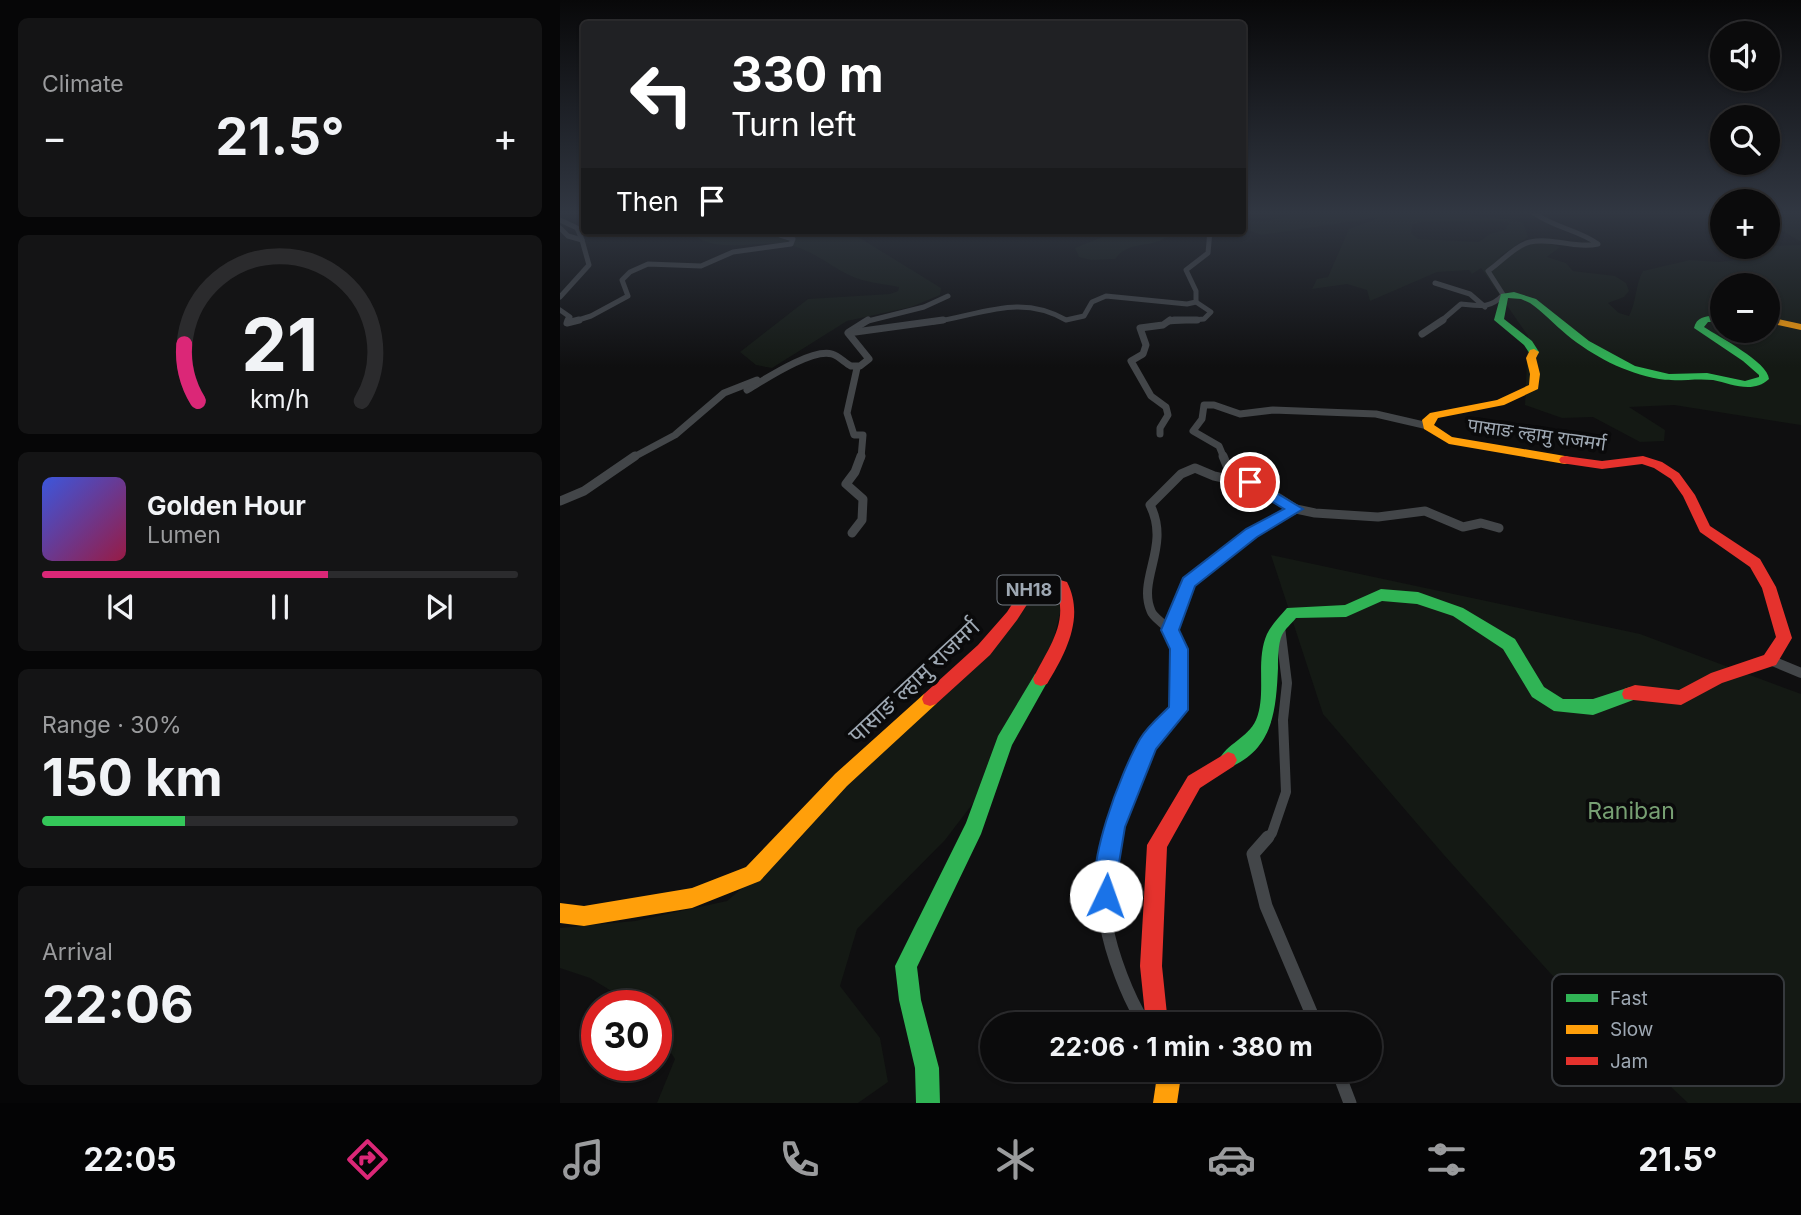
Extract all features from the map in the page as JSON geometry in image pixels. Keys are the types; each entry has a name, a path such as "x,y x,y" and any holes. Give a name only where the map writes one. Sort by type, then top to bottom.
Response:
{"main road":[{"path":"1504,295 1515,292 1525,295 1563,327 1602,352 1642,372 1666,377 1700,376 1743,384 1764,379 1764,374 1756,367 1721,343"},
{"name":"पासाङ ल्हामु राजमर्ग","path":"1504,295 1499,320 1513,334 1531,343 1535,352 1531,358 1535,374 1534,387 1525,393 1483,407 1434,415 1428,420 1428,426 1449,440 1514,449 1580,463 1602,465 1643,460 1658,465 1675,476 1689,495 1705,529 1755,563 1769,587 1784,638 1770,660"},
{"path":"1710,319 1700,323 1699,328 1710,336"},
{"path":"1780,323 1801,327"},
{"name":"पासाङ ल्हामु राजमर्ग","path":"560,913 584,916 692,898 753,874 841,780 984,650 1030,589 1047,582 1062,586 1067,594 1069,608 1055,658 1010,730 974,827 906,966 905,987 922,1039 930,1088 928,1103"},
{"path":"1156,1012 1151,966 1157,845 1194,782 1250,746 1268,714 1273,635 1288,615 1298,611 1346,611 1381,595 1418,598 1458,612 1509,644 1538,692 1560,706 1593,707 1635,692 1681,698 1717,678 1770,660"},
{"path":"1164,1103 1168,1082"}],"street":[{"path":"560,297 569,284 583,275 589,264"},
{"path":"560,310 570,317 567,323 577,323 603,310 628,296 622,280 628,271 649,264"},
{"path":"1193,264 1186,270 1196,290 1196,302"},
{"path":"1422,334 1431,325 1455,314 1461,304 1485,307 1494,304 1504,295 1488,271 1497,264"},
{"path":"1435,283 1474,295 1483,301 1485,307"},
{"path":"848,333 868,318 904,313 948,296"},
{"path":"848,333 942,320 986,309 1023,304 1056,313 1066,320 1075,320 1084,316 1092,302 1106,296 1187,304 1196,302 1211,312 1204,319 1189,322 1171,320 1163,325 1140,328 1146,345 1143,354 1131,361 1151,396 1166,407 1168,415 1160,428 1160,434"},
{"path":"747,390 809,358 832,354 847,367 857,368 870,359 848,333"},
{"path":"852,533 862,520 863,499 846,484 858,471 862,456 863,435 854,435 846,413 857,368"},
{"path":"560,501 584,491 627,460 675,435 724,393 775,374"},
{"path":"1229,482 1230,473 1219,446 1193,431 1205,415 1204,405 1240,414 1273,411 1376,414 1428,426"},
{"path":"1137,1012 1131,1003 1106,923 1107,869 1114,827 1148,743 1179,710 1179,649 1170,630 1151,612 1149,590 1159,537 1157,515 1150,505 1181,474 1195,468 1229,482 1250,482 1296,509 1314,513 1378,517 1425,511 1463,527 1481,523 1499,528"},
{"path":"1170,630 1189,582 1251,533 1296,509"},
{"path":"1280,627 1287,683 1283,720 1286,792 1272,833 1253,854 1266,906 1311,1012"},
{"path":"1770,660 1801,673"},
{"path":"1342,1082 1350,1103"}],"green space":[{"path":"830,264 903,264 941,288 940,295 911,307 847,321 772,368 756,365 740,352 808,299 890,294 898,291 899,287 856,278"},
{"path":"1333,264 1567,264 1573,271 1615,276 1626,283 1629,291 1624,297 1608,303 1619,313 1629,316 1643,271 1671,264 1801,264 1801,425 1674,405 1629,407 1665,430 1664,441 1640,442 1593,417 1562,418 1525,405 1528,336 1481,268 1472,274 1469,270 1437,272 1370,301 1367,290 1347,284 1312,289 1317,279 1328,277"},
{"name":"Raniban","path":"1271,555 1640,634 1801,694 1801,1103 1688,1103 1670,1086 1784,1086 1784,974 1552,975 1323,714"},
{"path":"1043,588 1054,588 1060,597 1061,609 1049,658 996,741 974,802 945,840 857,929 840,986 880,1038 888,1082 858,1103 657,1103 666,1081 672,1081 675,1059 672,1054 672,990 610,990 590,978 560,968 560,928 635,921 727,901 797,842 848,778 1032,595"}],"traffic: fast":[{"path":"1534,352 1528,343 1499,320 1504,296 1524,296 1542,307 1567,330 1608,357 1644,372 1674,377 1712,377 1745,384 1764,379 1764,374 1747,359 1722,343"},
{"path":"1710,319 1700,323 1699,328 1710,335"},
{"path":"1228,760 1258,733 1265,719 1274,635 1292,612 1346,611 1381,595 1418,598 1458,612 1509,644 1538,692 1560,706 1593,707 1630,694"},
{"path":"928,1103 927,1068 910,1000 906,966 974,827 1004,742 1041,679"}],"traffic: slow":[{"path":"1780,323 1801,327"},
{"path":"1534,352 1531,358 1535,374 1534,387 1500,403 1434,415 1428,420 1428,426 1449,440 1565,460"},
{"path":"560,913 584,916 692,898 753,874 841,780 930,699"},
{"path":"1165,1103 1168,1082"}],"traffic: jam":[{"path":"1565,460 1602,465 1643,460 1658,465 1675,476 1689,495 1705,529 1755,563 1769,587 1784,638 1770,660 1717,678 1681,698 1635,692 1630,694"},
{"path":"930,699 984,650 1012,616 1030,588 1047,582 1062,586 1068,609 1059,647 1041,679"},
{"path":"1156,1012 1151,966 1157,845 1194,782 1228,760"}],"route":[{"path":"1106,896 1107,869 1114,827 1148,743 1179,710 1179,649 1170,630 1189,582 1251,533 1296,509 1250,482"}]}
